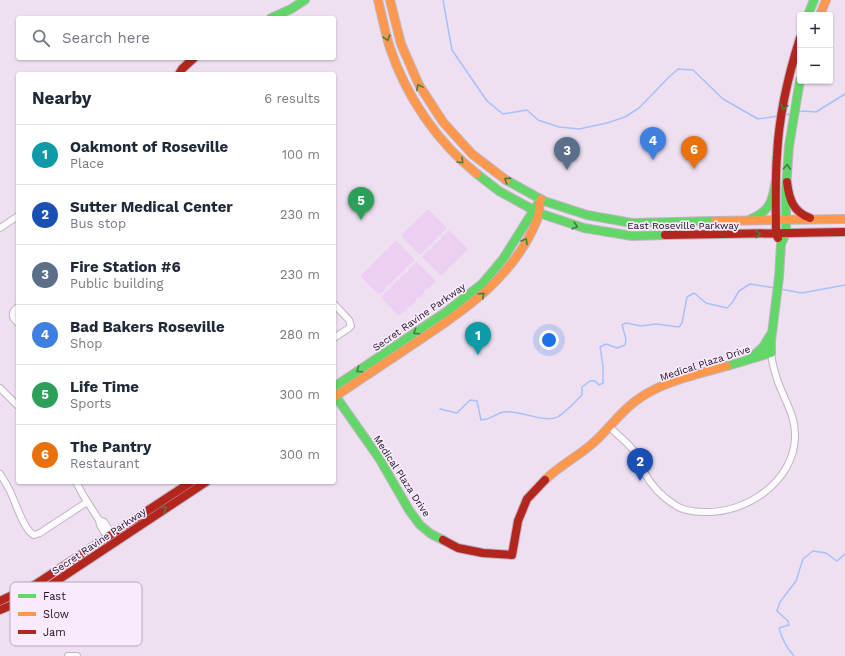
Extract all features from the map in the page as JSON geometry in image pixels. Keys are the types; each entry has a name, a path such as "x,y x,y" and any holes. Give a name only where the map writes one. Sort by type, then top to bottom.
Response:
{"main road":[{"path":"276,16 305,0"},
{"name":"East Roseville Parkway","path":"378,0 387,40 398,69 408,91 426,120 449,149 472,172 499,192 536,211 579,228 606,234 619,235 658,236 845,232"},
{"name":"East Roseville Parkway","path":"390,0 399,39 411,70 426,99 439,118 458,140 482,162 511,183 541,199 573,211 608,220 632,223 845,220"},
{"path":"809,12 814,0"},
{"path":"821,12 826,0"},
{"path":"781,244 776,234 776,179 779,134 788,80 797,48"},
{"path":"180,72 192,60"},
{"path":"771,353 781,244 786,233 790,132 799,84"},
{"path":"740,222 759,216 767,210 772,200 776,179"},
{"path":"787,182 789,198 796,211 805,216 824,220"},
{"name":"Secret Ravine Parkway","path":"336,385 449,311 480,286 502,261 536,211 541,199"},
{"name":"Secret Ravine Parkway","path":"336,395 455,317 479,298 492,286 509,266 536,222 536,211"},
{"path":"619,235 636,232 670,230 676,228 679,223"},
{"path":"748,360 763,347 773,329"},
{"name":"Medical Plaza Drive","path":"336,397 379,458 409,510 420,525 448,544 470,551 512,555 518,522 525,504 535,489 552,473 590,445 629,406 652,391 680,380 771,353"},
{"name":"Secret Ravine Parkway","path":"52,582 187,484"},
{"name":"Secret Ravine Parkway","path":"39,582 203,484"},
{"name":"Secret Ravine Parkway","path":"0,601 10,596"},
{"name":"Secret Ravine Parkway","path":"0,610 10,606"}],"street":[{"path":"0,228 16,217"},
{"path":"336,306 349,320 351,326 336,337"},
{"path":"16,309 13,311 12,315 16,320"},
{"path":"610,426 634,452 649,480 665,498 676,506 689,511 710,512 727,510 746,503 761,494 778,479 790,461 794,446 795,431 792,416 778,382 771,353"},
{"path":"0,388 16,404"},
{"path":"0,474 10,490 19,513 29,532 34,535 40,533 87,502"},
{"path":"77,484 99,520 100,526 112,539"},
{"path":"68,656 77,656"}],"shaded area":[{"path":"427,210 429,210 446,227 446,229 439,236 437,236 437,238 430,245 428,245 428,247 421,254 419,254 402,237 402,234"},
{"path":"448,231 450,231 467,248 467,250 460,257 458,257 458,259 451,266 449,266 449,268 442,275 440,275 423,258 423,256 430,249 432,249 432,247 439,240 441,240 441,238"},
{"path":"395,241 397,241 414,259 414,261 405,267 405,270 396,276 396,278 389,285 387,285 383,292 378,294 361,277 361,275 368,268 370,268 370,266 377,259 379,259 379,257 386,250 388,250 388,248"},
{"path":"416,262 435,280 435,282 425,289 419,298 416,298 410,307 407,306 407,309 398,315 382,298 382,296 389,289 391,289 397,280 408,272"}],"waterway":[{"path":"443,0 452,50 487,101 503,114 527,110 538,120 559,127 579,129 607,123 625,117 639,108 678,69 693,70 723,99 758,119 778,116"},
{"path":"797,112 816,112 845,94"},
{"path":"783,115 791,114"},
{"path":"440,409 457,413 470,400 477,401 481,420 504,412 547,419 554,418 565,412 582,395 582,387 590,381 595,381 599,385 603,383 603,366 600,347 606,344 617,348 625,345 626,339 622,325 626,323 641,326 656,324 679,327 682,323 687,297 694,293 706,303 727,308 732,303 739,291 750,284 775,288"},
{"path":"780,289 802,293 845,285"},
{"path":"794,656 781,636 779,628 789,625 788,621 777,611 780,602 796,581 803,559 813,551 826,553 837,561 845,554"}],"traffic: fast":[{"path":"275,16 291,9 305,0"},
{"path":"809,12 814,0"},
{"path":"727,366 771,353 781,244 786,233 786,189 789,146 799,84"},
{"path":"477,174 499,191 539,213 584,228 632,236 665,235"},
{"path":"751,219 758,216 770,204 774,193 776,179"},
{"path":"506,180 544,201 587,215 632,223 715,221"},
{"path":"336,386 446,312 482,284 503,259 537,205"},
{"path":"752,357 763,347 771,334"},
{"path":"336,397 379,458 409,510 420,525 431,534 443,540"}],"traffic: slow":[{"path":"378,0 390,48 414,101 436,133 449,148 477,174"},
{"path":"390,0 401,44 419,85 443,122 472,154 506,180"},
{"path":"821,12 826,0"},
{"path":"336,396 452,318 486,291 515,259 527,240 537,220 541,199"},
{"path":"715,221 845,219"},
{"path":"545,480 556,470 592,444 617,418 643,396 666,384 727,366"}],"traffic: jam":[{"path":"778,238 776,234 776,165 778,140 785,96 797,48"},
{"path":"180,72 192,60"},
{"path":"787,182 789,194 793,204 800,212 810,218"},
{"path":"665,235 845,232"},
{"path":"443,540 458,548 483,553 512,555 518,521 527,499 545,480"},
{"path":"39,582 188,484"},
{"path":"55,582 203,484"},
{"path":"0,601 10,596"},
{"path":"0,610 10,606"}],"place":[{"name":"Bad Bakers Roseville","path":"653,160"},
{"name":"The Pantry","path":"694,169"},
{"name":"Fire Station #6","path":"567,170"},
{"name":"Life Time","path":"361,220"},
{"name":"Oakmont of Roseville","path":"478,355"},
{"name":"Sutter Medical Center","path":"640,481"}]}
